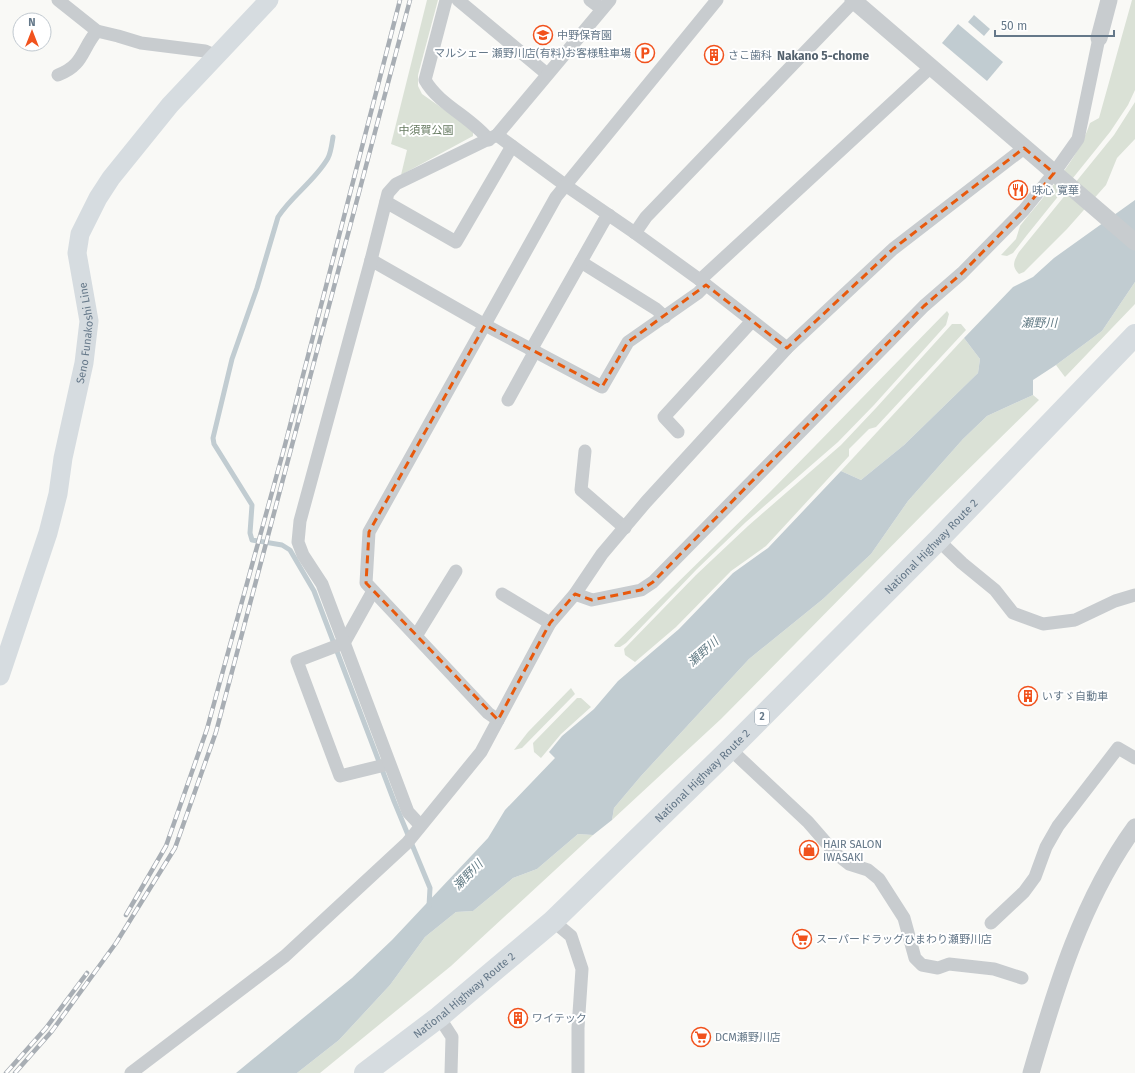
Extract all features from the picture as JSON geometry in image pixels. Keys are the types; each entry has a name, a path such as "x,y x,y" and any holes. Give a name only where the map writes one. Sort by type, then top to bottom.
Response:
{"highway":[{"name":"National Highway Route 2","path":"365,1073 439,1017 553,921 730,750 938,540 1135,335"}],"main road":[{"name":"Seno Funakoshi Line","path":"0,676 48,532 58,494 62,458 84,363 89,321 77,252 80,234 98,198 111,178 170,105 269,0"}],"street":[{"path":"58,0 97,31 141,44 205,51 216,56"},
{"path":"446,0 425,80 431,91 493,138 512,146 565,185 635,232 703,282 787,348"},
{"path":"458,0 547,74"},
{"path":"419,827 408,812 322,584 303,555 298,542 300,521 326,422 372,260 388,194 396,184 493,138 606,5 590,0"},
{"path":"498,720 488,713 366,583 369,532 556,197 717,0"},
{"path":"635,232 646,218 853,0 1135,242"},
{"path":"575,594 592,600 641,590 653,582 924,306 962,273 1056,175 1078,139 1108,0"},
{"path":"58,75 71,70 79,61 91,38 97,31"},
{"path":"372,260 485,325 602,387 628,342 698,293 703,282 931,67"},
{"path":"386,202 456,242 512,146"},
{"path":"131,1073 285,956 407,843 481,752 550,623 575,594 602,554 624,528 787,348 893,249 1024,148"},
{"path":"508,400 533,350 581,262 604,221 609,215"},
{"path":"581,262 665,317"},
{"path":"678,432 664,417 752,321"},
{"path":"585,451 581,490 624,528"},
{"path":"938,540 962,563 995,590 1013,613 1042,624 1075,620 1115,601 1135,595"},
{"path":"416,636 456,571"},
{"path":"373,590 344,643 297,661 340,776 389,764"},
{"path":"502,594 550,623"},
{"path":"991,923 1024,892 1035,877 1046,847 1058,826 1118,748 1135,758"},
{"path":"730,750 808,822 835,853 849,864 868,870 879,879 904,918 915,958 922,965 938,968 949,964 994,969 1022,978"},
{"path":"1031,1073 1057,983 1089,905 1135,827"},
{"path":"553,921 571,936 582,969 578,1028 578,1073"},
{"path":"439,1017 452,1037 451,1073"}],"highlighted area":[{"path":"1024,148 1054,173 1024,210 962,273 924,306 653,582 641,590 592,600 575,594 550,623 498,720 366,583 369,532 485,325 602,387 628,342 706,285 787,348 893,249"}],"green space":[{"name":"中須賀公園","path":"427,0 438,0 418,75 418,86 422,94 473,130 473,136 401,175 407,150 391,144"},
{"path":"1132,0 1135,0 1135,90 1128,105 1110,132 1013,253 1007,256 1001,255 1016,239 1020,226 1050,190 1069,164 1090,123 1099,118"},
{"path":"1135,102 1135,139 1117,158 1106,185 1067,229 1024,272 1019,274 1016,271 1014,263 1019,252 1114,135"},
{"path":"1135,282 1135,304 1065,377 1056,365 1102,331"},
{"path":"947,311 949,314 946,325 874,405 838,442 746,522 697,569 626,643 620,647 615,647 614,645 771,491"},
{"path":"952,324 961,324 966,330 876,427 869,429 849,449 849,456 766,546 731,571 676,627 635,662 625,655 624,649 696,575 748,526 841,445"},
{"path":"964,338 980,359 978,373 904,445 861,480 841,471"},
{"path":"1033,395 1039,400 932,505 721,719 612,820 614,808 641,776 749,659 823,599 871,554 908,501 963,439 987,416"},
{"path":"571,688 575,694 522,748 514,750 528,732"},
{"path":"577,698 581,698 591,707 561,734 541,758 534,752 533,743"},
{"path":"578,834 593,835 451,966 320,1073 297,1073 339,1040 390,985 425,937 456,912 473,911 513,878 537,869"}],"water":[{"path":"974,15 990,29 984,36 968,22"},
{"path":"958,24 1003,62 987,81 942,43"},
{"name":"瀬野川","path":"1135,200 1135,282 1102,331 1033,380 1033,395 987,416 963,439 908,501 871,554 823,599 749,659 641,776 614,808 612,820 593,835 578,834 537,869 513,878 473,911 456,912 425,937 390,985 339,1040 297,1073 236,1073 352,978 392,940 488,838 505,810 555,758 549,752 562,736 594,709 618,681 679,629 733,573 768,548 841,471 861,480 904,445 978,373 980,359 964,338 1013,287 1033,277 1054,258"}],"waterway":[{"path":"333,137 329,156 323,166 278,217 257,288 232,359 213,438 214,444 252,505 250,533 252,540 282,545 290,550 314,591 394,801 430,888 429,906"}],"railway":[{"path":"126,915 166,846 207,729 285,445 400,0"},
{"path":"15,1073 52,1031 116,943 175,848 216,732 410,0"},
{"path":"6,1073 46,1028 87,973"}],"place":[{"name":"中野保育園","path":"543,35"},
{"name":"マルシェー 瀬野川店(有料)お客様駐車場","path":"645,53"},
{"name":"さこ歯科","path":"714,55"},
{"name":"味心 寛華","path":"1018,190"},
{"name":"いすゞ自動車","path":"1028,696"},
{"name":"HAIR SALON IWASAKI","path":"809,850"},
{"name":"スーパードラッグひまわり瀬野川店","path":"802,939"},
{"name":"ワイテック","path":"518,1018"},
{"name":"DCM瀬野川店","path":"701,1037"}],"district":[{"name":"Nakano 5-chome","path":"823,56"}]}
